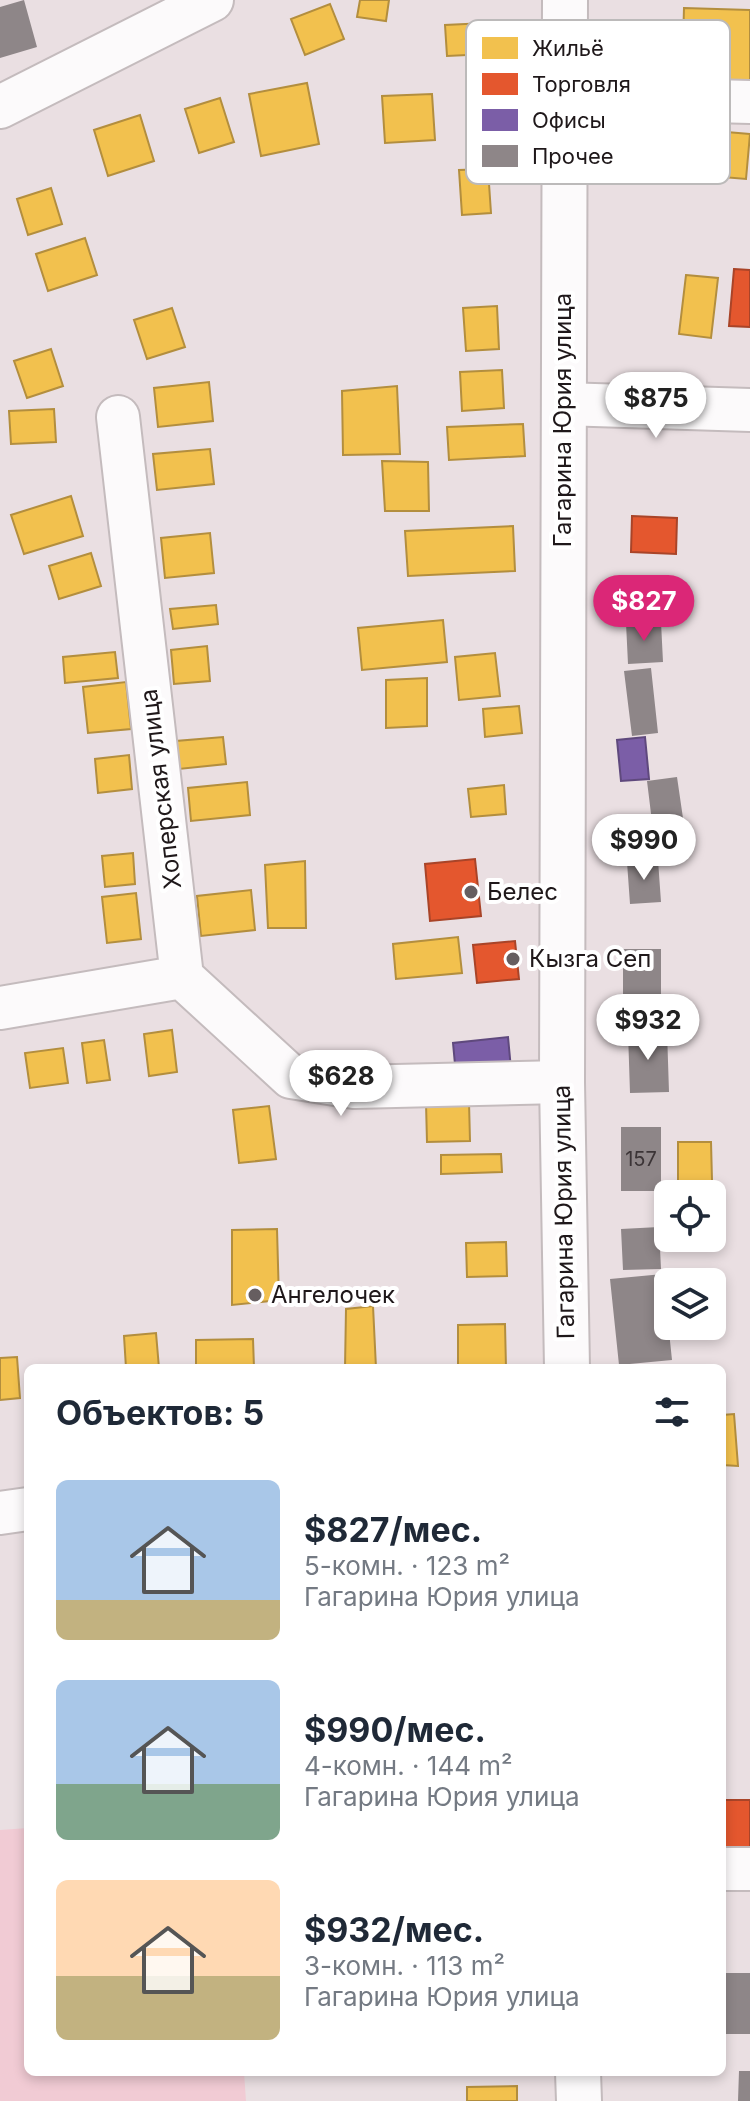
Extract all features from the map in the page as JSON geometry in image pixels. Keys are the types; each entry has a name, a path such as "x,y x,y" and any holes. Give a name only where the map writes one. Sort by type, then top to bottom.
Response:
{"main road":[{"name":"Гагарина Юрия улица","path":"565,0 565,20"},
{"name":"Гагарина Юрия улица","path":"564,184 562,1082 567,1364"},
{"path":"578,2076 579,2101"}],"street":[{"path":"0,107 212,0"},
{"path":"730,101 750,102"},
{"path":"563,404 750,410"},
{"name":"Хоперская улица","path":"118,417 182,977"},
{"path":"0,1008 182,977 291,1077 354,1087 562,1082"},
{"path":"0,1513 24,1510"},
{"path":"726,1869 750,1869"}],"shaded area":[{"path":"24,1828 24,2076 244,2076 246,2101 0,2101 0,1830"}],"building: Жильё":[{"path":"360,0 389,0 386,21 357,17"},
{"path":"330,4 344,39 305,55 291,19"},
{"path":"684,8 750,10 750,81 730,80 730,20 684,20"},
{"path":"466,24 466,55 447,56 445,25"},
{"path":"307,83 319,144 261,156 249,94"},
{"path":"432,94 435,140 385,143 382,96"},
{"path":"220,98 234,142 199,153 185,109"},
{"path":"140,115 154,161 108,176 94,130"},
{"path":"730,132 750,134 746,179 730,178"},
{"path":"459,170 466,170 466,184 489,184 491,213 462,215"},
{"path":"51,188 62,224 28,235 17,199"},
{"path":"85,238 97,275 48,291 36,254"},
{"path":"686,275 718,278 711,338 679,334"},
{"path":"497,306 499,349 466,351 463,308"},
{"path":"172,308 185,347 147,359 134,320"},
{"path":"51,349 63,386 27,398 14,361"},
{"path":"502,370 504,408 462,411 460,372"},
{"path":"209,382 213,421 158,427 154,388"},
{"path":"397,386 400,454 343,455 342,391"},
{"path":"54,409 56,442 11,444 9,411"},
{"path":"523,424 525,456 449,460 447,427"},
{"path":"210,449 214,484 157,490 153,454"},
{"path":"382,461 428,462 429,511 385,511"},
{"path":"71,496 83,536 24,554 11,515"},
{"path":"513,526 515,571 408,576 405,531"},
{"path":"210,533 214,573 165,578 161,538"},
{"path":"91,553 101,586 59,599 49,566"},
{"path":"216,605 218,624 173,629 170,609"},
{"path":"443,620 447,662 362,670 358,628"},
{"path":"207,646 210,681 174,684 171,650"},
{"path":"115,652 118,678 65,683 63,657"},
{"path":"495,653 500,696 459,700 455,657"},
{"path":"427,678 427,726 386,728 386,680"},
{"path":"126,682 131,729 88,733 83,687"},
{"path":"519,706 522,733 485,737 483,709"},
{"path":"223,737 226,764 179,769 176,741"},
{"path":"129,755 132,789 98,793 95,759"},
{"path":"247,782 250,815 191,821 188,788"},
{"path":"504,785 506,814 471,817 468,789"},
{"path":"133,853 135,884 105,887 102,856"},
{"path":"305,861 306,928 268,928 265,865"},
{"path":"251,890 255,930 201,936 197,896"},
{"path":"136,893 141,939 107,943 102,897"},
{"path":"458,937 462,973 396,979 393,944"},
{"path":"172,1030 177,1072 149,1076 144,1034"},
{"path":"104,1040 110,1080 87,1083 82,1043"},
{"path":"63,1048 68,1083 30,1088 25,1053"},
{"path":"469,1102 470,1141 427,1142 426,1103"},
{"path":"269,1106 276,1159 239,1163 233,1110"},
{"path":"678,1142 711,1142 712,1180 678,1180"},
{"path":"501,1154 502,1172 441,1174 441,1155"},
{"path":"277,1229 279,1300 232,1305 232,1230"},
{"path":"506,1242 507,1276 467,1277 466,1243"},
{"path":"373,1306 376,1364 345,1364 346,1309"},
{"path":"505,1324 506,1364 458,1364 458,1325"},
{"path":"156,1333 159,1364 126,1364 124,1336"},
{"path":"253,1339 254,1364 196,1364 196,1340"},
{"path":"17,1357 20,1398 0,1400 0,1358"},
{"path":"734,1414 738,1466 726,1465 726,1415"},
{"path":"517,2086 517,2101 467,2101 467,2087"}],"building: Торговля":[{"path":"734,269 750,270 750,327 729,326"},
{"path":"632,516 677,518 676,554 631,552"},
{"path":"475,859 481,916 430,921 425,864"},
{"path":"515,941 519,979 477,983 473,945"},
{"path":"726,1800 750,1800 750,1865 726,1864"}],"building: Офисы":[{"path":"645,737 649,779 621,781 617,740"},
{"path":"508,1037 511,1069 456,1075 453,1043"}],"building: Прочее":[{"path":"24,0 37,47 0,58 0,7"},
{"path":"665,585 666,604 628,606 627,587"},
{"path":"661,622 663,662 628,664 626,623"},
{"path":"651,668 658,733 632,736 624,671"},
{"path":"677,777 684,825 653,830 647,781"},
{"path":"624,833 660,834 659,853 624,853"},
{"path":"658,860 661,902 630,904 627,862"},
{"path":"623,949 661,949 661,996 623,996"},
{"path":"667,1031 669,1092 630,1093 628,1032"},
{"path":"621,1127 661,1127 661,1180 654,1180 654,1191 621,1191"},
{"path":"654,1227 654,1252 660,1252 661,1268 623,1270 621,1229"},
{"path":"654,1275 654,1340 670,1340 672,1360 619,1364 610,1279"},
{"path":"726,1973 750,1973 750,2034 726,2034"},
{"path":"739,2071 750,2071 750,2101 738,2101"}],"place":[{"name":"Белес","path":"471,892"},
{"name":"Кызга Сеп","path":"513,959"},
{"name":"Ангелочек","path":"255,1295"}]}
